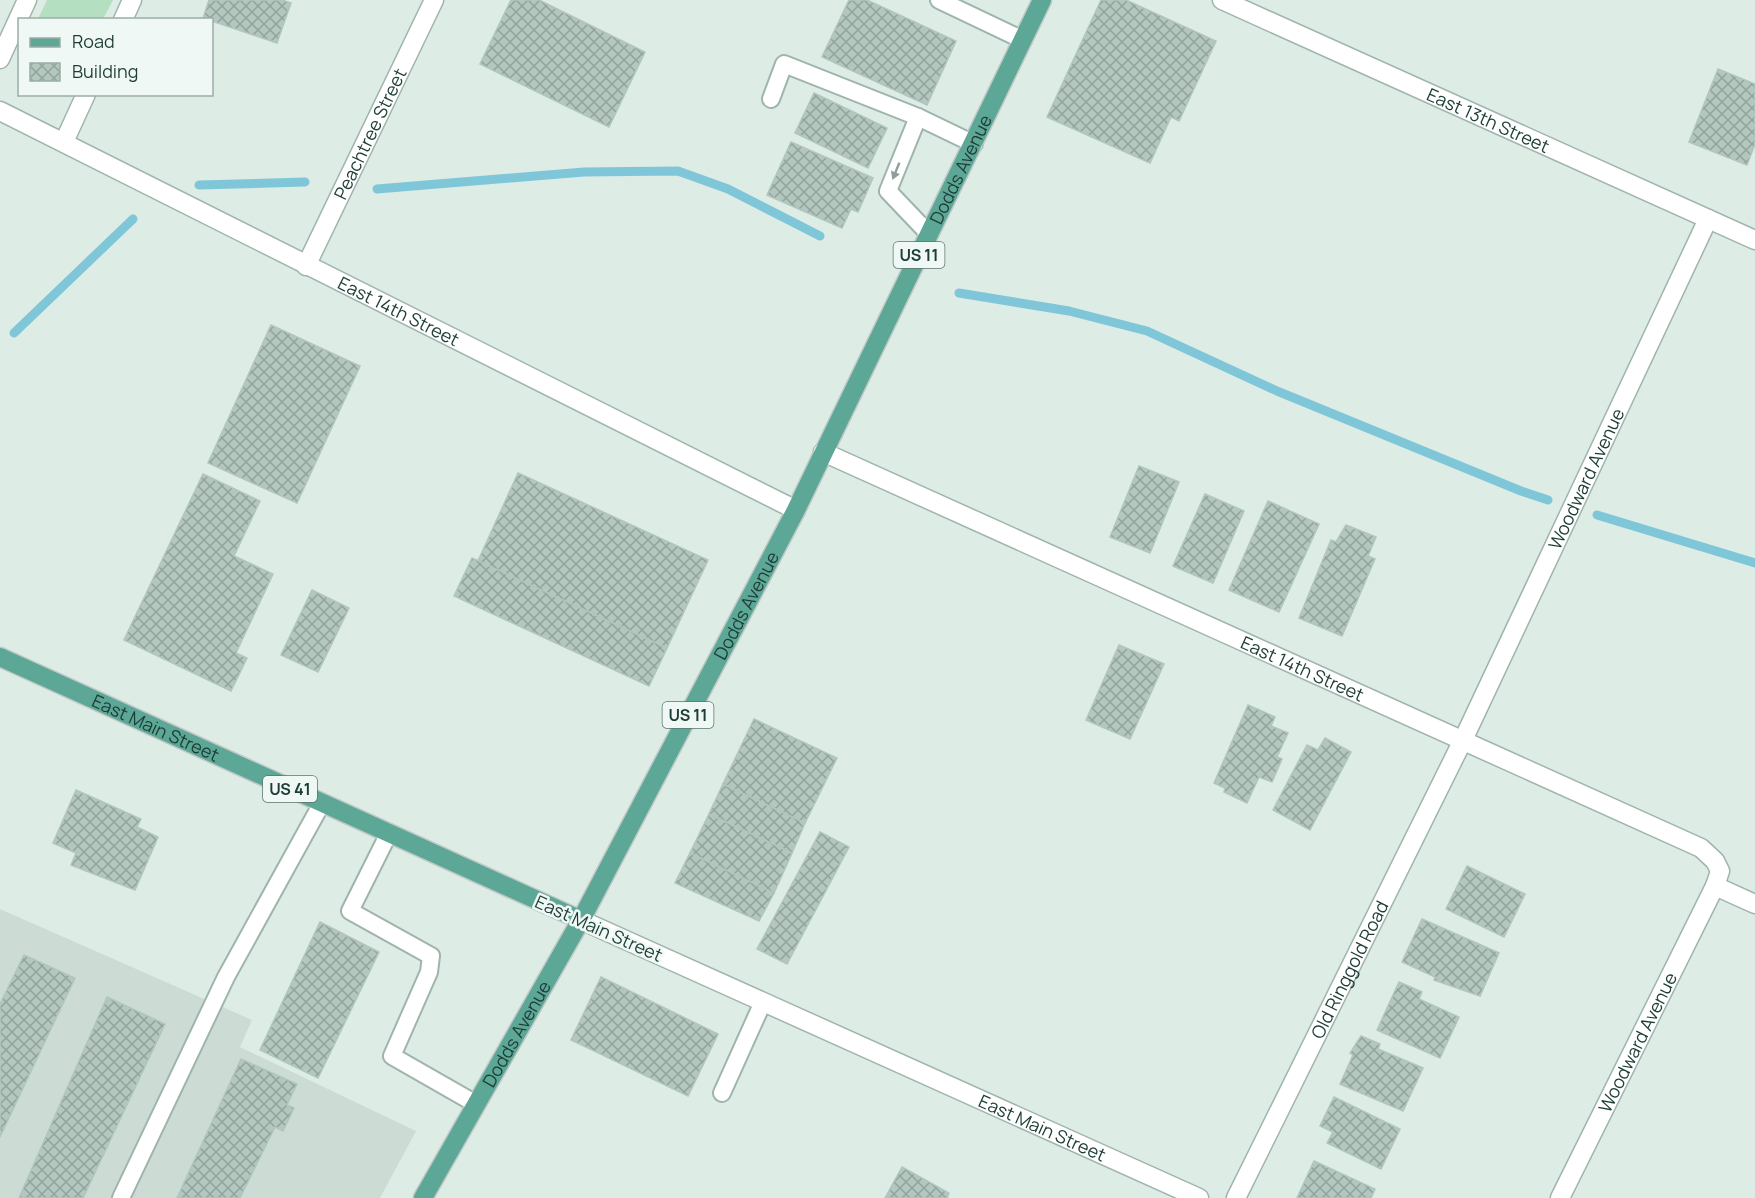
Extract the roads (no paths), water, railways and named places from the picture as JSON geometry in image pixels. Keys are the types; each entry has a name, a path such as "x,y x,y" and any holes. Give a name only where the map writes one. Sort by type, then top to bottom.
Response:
{"main road":[{"name":"Dodds Avenue","path":"423,1198 581,920 796,510 1042,0"},
{"name":"East Main Street","path":"0,657 581,920"}],"street":[{"path":"19,18 27,0"},
{"path":"124,18 132,0"},
{"name":"Peachtree Street","path":"306,266 434,0"},
{"name":"East 13th Street","path":"1222,0 1755,240"},
{"path":"0,59 18,20"},
{"path":"64,142 85,96"},
{"name":"East 14th Street","path":"0,111 796,510"},
{"name":"Woodward Avenue","path":"1463,740 1708,219"},
{"name":"East 14th Street","path":"823,452 1701,848 1715,861 1720,871 1715,886"},
{"name":"Old Ringgold Road","path":"1236,1198 1463,740"},
{"path":"1715,886 1755,904"},
{"name":"Woodward Avenue","path":"1560,1198 1715,886"},
{"name":"East Main Street","path":"581,920 1197,1198"}],"lane":[{"path":"939,0 1023,40"},
{"path":"771,99 784,64 918,117 974,144"},
{"path":"918,117 888,191 929,234"},
{"path":"121,1198 226,977 322,803"},
{"path":"388,833 350,911 431,956 429,972 392,1056 476,1104"},
{"path":"722,1092 763,1002"}],"waterway":[{"path":"377,189 584,172 678,171 728,189 820,236"},
{"path":"199,185 305,182"},
{"path":"14,333 133,219"},
{"path":"959,293 1069,311 1147,331 1277,391 1548,500"},
{"path":"1597,515 1755,563"}]}
